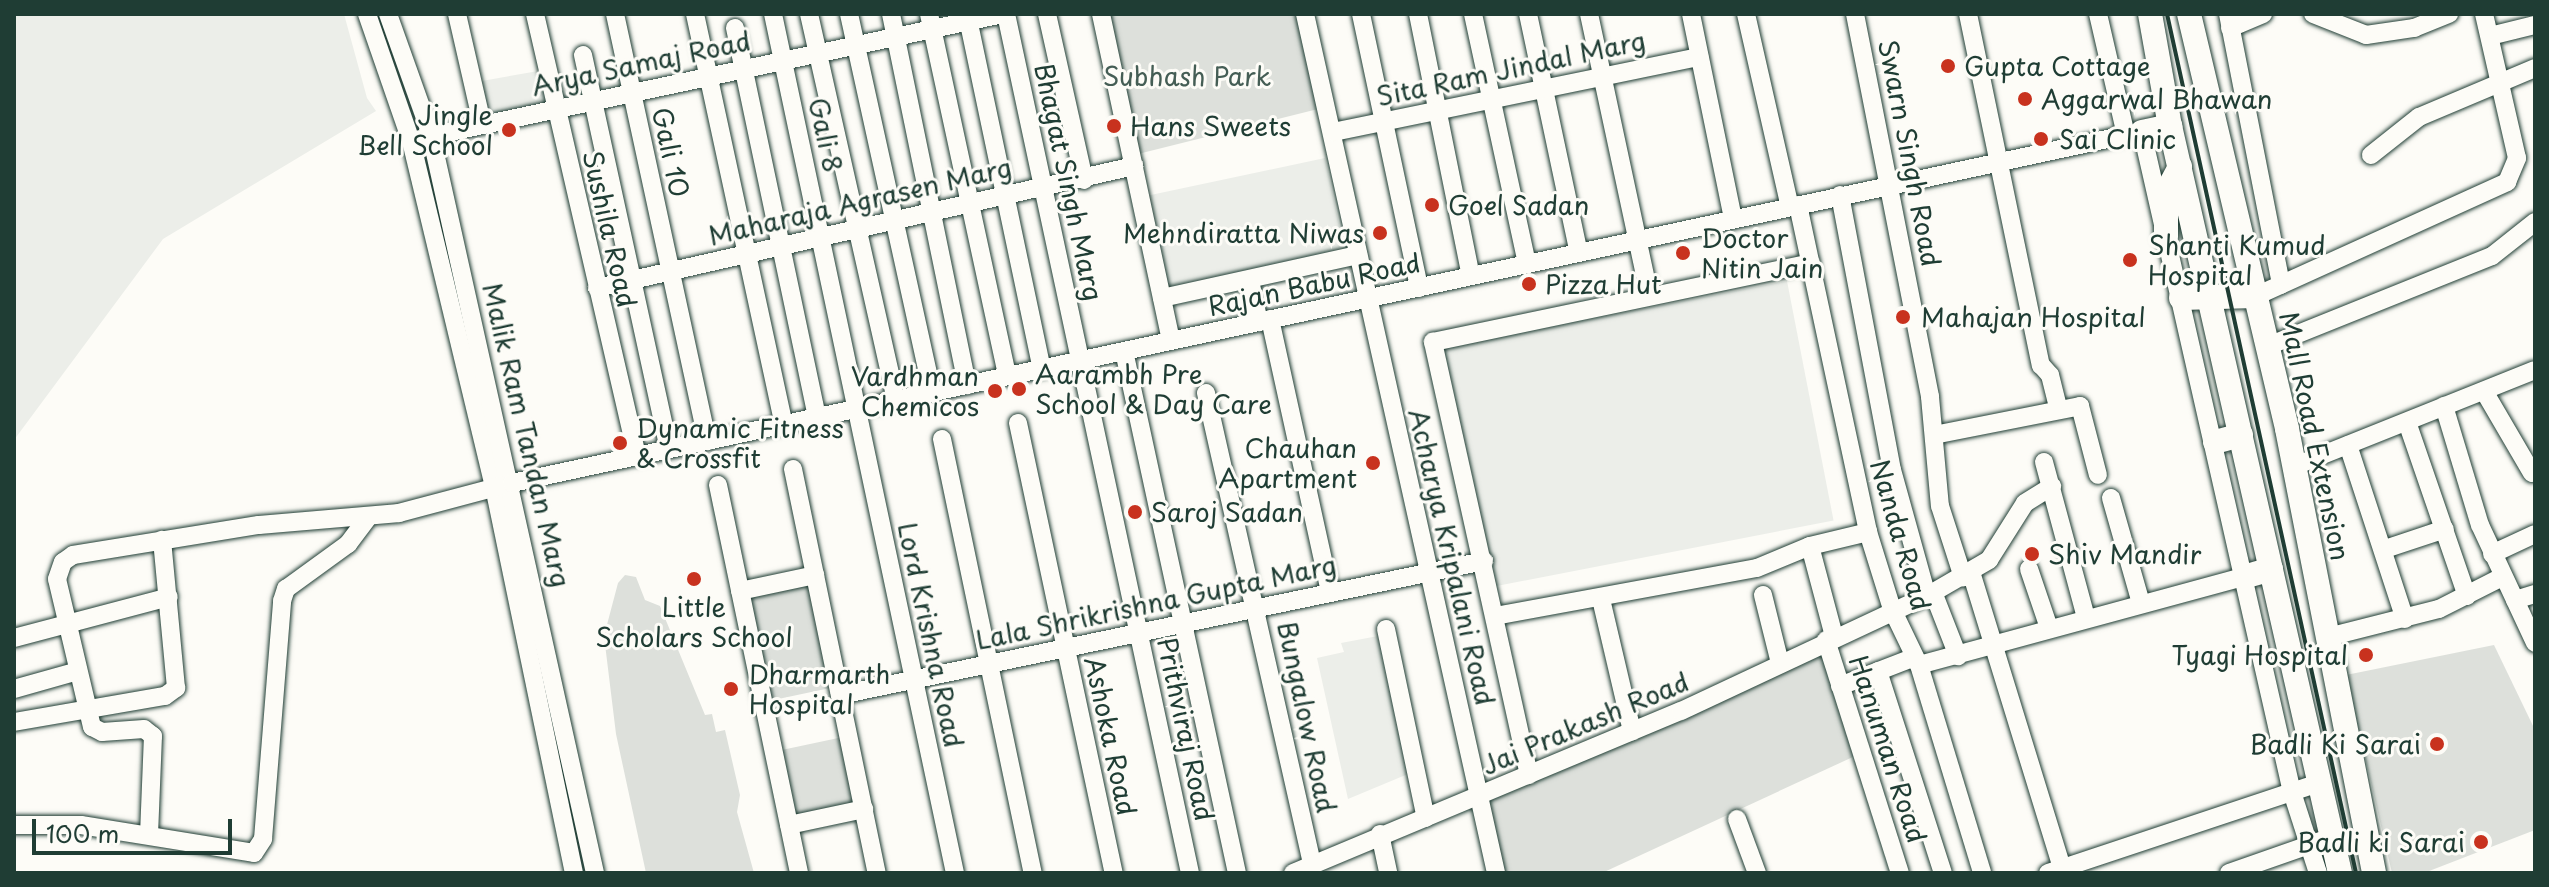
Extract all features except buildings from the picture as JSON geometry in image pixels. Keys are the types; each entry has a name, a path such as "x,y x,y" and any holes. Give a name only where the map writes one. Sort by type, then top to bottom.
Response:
{"main road":[{"path":"2150,14 2170,126 2340,873"},
{"name":"Mall Road Extension","path":"2189,14 2295,466 2374,873"},
{"path":"2134,134 2170,126"},
{"path":"2166,237 2166,193 2180,167"},
{"path":"2181,298 2256,296"},
{"path":"2215,442 2241,435"},
{"path":"2247,576 2271,569"},
{"path":"2285,632 2327,631"}],"street":[{"name":"Malik Ram Tandan Marg","path":"367,14 411,141 494,487 574,873"},
{"name":"Malik Ram Tandan Marg","path":"388,14 431,135 512,483 595,873"},
{"path":"457,14 482,123"},
{"name":"Sushila Road","path":"535,14 637,456"},
{"name":"Gali 10","path":"615,14 707,441"},
{"path":"695,14 784,424"},
{"name":"Gali 8","path":"773,14 857,409"},
{"path":"809,14 896,400"},
{"path":"849,14 932,392"},
{"path":"891,14 967,385"},
{"name":"Arya Samaj Road","path":"411,141 482,123 896,37 930,22 1004,14"},
{"name":"Bhagat Singh Marg","path":"1004,14 1081,360"},
{"path":"1047,14 1084,180"},
{"path":"1101,14 1171,341"},
{"name":"Acharya Kripalani Road","path":"1305,14 1496,873"},
{"path":"1361,14 1419,288"},
{"path":"1418,14 1471,276"},
{"path":"1473,14 1527,264"},
{"path":"1528,14 1579,253"},
{"path":"1589,14 1649,293"},
{"path":"1691,14 1733,219"},
{"name":"Nanda Road","path":"1746,14 1811,263 1868,532 1892,609 1917,661 1982,873"},
{"name":"Swarn Singh Road","path":"1855,14 1893,185 1930,397 1940,506 1994,646 2055,870"},
{"path":"1968,14 2041,365 2050,375 2059,410"},
{"path":"2098,14 2166,237 2247,576 2289,793 2318,873"},
{"path":"2263,14 2229,21 2281,285"},
{"path":"2313,14 2366,35 2414,28 2449,14"},
{"path":"2256,296 2507,182 2517,158 2484,14"},
{"path":"968,18 1042,369"},
{"path":"930,22 1007,376"},
{"path":"2490,36 2535,25"},
{"path":"735,28 817,417"},
{"path":"583,55 669,449"},
{"name":"Sita Ram Jindal Marg","path":"1333,132 1544,86 1699,57"},
{"path":"2371,155 2419,117 2535,68"},
{"name":"Rajan Babu Road","path":"67,626 57,579 63,562 73,555 259,525 367,519 512,483 2134,134"},
{"name":"Maharaja Agrasen Marg","path":"597,288 821,234 1084,180 1134,166"},
{"path":"1840,195 1892,470 1930,594 1958,656"},
{"path":"2268,346 2492,256 2535,222"},
{"path":"1162,298 1358,255"},
{"path":"1529,775 1433,342 1649,293 1811,263"},
{"name":"Bungalow Road","path":"1251,285 1264,321 1330,592"},
{"path":"1124,351 1237,873"},
{"name":"Prithviraj Road","path":"1081,360 1190,873"},
{"path":"2295,466 2535,370"},
{"path":"2484,391 2532,473"},
{"name":"Bungalow Road","path":"1206,393 1257,607 1312,865"},
{"path":"1934,435 2080,406 2098,475"},
{"path":"2444,406 2458,463 2492,554 2535,643"},
{"name":"Lord Krishna Road","path":"857,409 955,873"},
{"path":"2407,422 2467,596"},
{"name":"Ashoka Road","path":"1018,423 1114,873"},
{"path":"942,439 1033,873"},
{"path":"2348,445 2385,549 2405,619"},
{"path":"2044,462 2086,618"},
{"path":"793,469 877,873"},
{"path":"718,485 799,873"},
{"name":"Jai Prakash Road","path":"1293,873 1632,731 1930,594 1967,574 1997,550 2025,503 2052,486"},
{"path":"2111,498 2141,603"},
{"path":"14,825 81,825 248,854 259,847 282,601 286,589 348,544 367,519"},
{"path":"2385,549 2445,529"},
{"path":"1495,616 1757,568 1810,546 1868,532"},
{"path":"2492,554 2535,534"},
{"path":"14,722 165,696 176,688 162,540"},
{"name":"Hanuman Road","path":"1810,546 1840,686 1900,873"},
{"name":"Lala Shrikrishna Gupta Marg","path":"840,695 1484,561"},
{"path":"2029,569 2049,628"},
{"path":"740,591 815,575"},
{"path":"1840,686 1878,671 1917,661 1958,656 2049,628 2247,576"},
{"path":"2327,631 2405,619 2467,596 2502,577"},
{"path":"2515,600 2535,594"},
{"path":"1763,595 1780,663"},
{"path":"14,638 169,597"},
{"path":"1601,599 1632,731"},
{"path":"67,626 87,708 96,731 144,729 153,736 149,835"},
{"path":"1386,629 1426,818"},
{"path":"14,689 78,671"},
{"path":"1878,671 1943,873"},
{"path":"2055,870 2319,783"},
{"path":"789,825 864,809"},
{"path":"1737,819 1757,873"},
{"path":"1380,834 1388,873"},
{"path":"2229,873 2332,837"}],"shaded area":[{"path":"14,14 344,14 367,98 376,111 163,239 14,440"},
{"path":"544,70 550,104 488,115 482,81"},
{"path":"1325,158 1345,254 1166,292 1146,196"},
{"path":"1787,281 1834,521 1489,587 1442,348"},
{"path":"1378,636 1408,774 1348,799 1317,658 1344,652 1341,643"}],"green space":[{"name":"Subhash Park","path":"1107,14 1296,14 1318,109 1138,154"},
{"path":"625,575 636,577 645,600 660,606 705,715 712,714 716,732 725,730 740,795 737,812 754,873 646,873 616,734 604,636 618,583"},
{"path":"809,582 831,688 769,701 746,595"},
{"path":"2494,645 2535,730 2535,830 2424,873 2392,873 2346,675"},
{"path":"1821,651 1855,756 1602,873 1505,873 1488,800"},
{"path":"843,737 858,806 794,820 779,751"}],"railway":[{"path":"2167,14 2356,873"}],"place":[{"name":"Gupta Cottage","path":"1948,66"},
{"name":"Aggarwal Bhawan","path":"2025,99"},
{"name":"Hans Sweets","path":"1114,126"},
{"name":"Jingle Bell School","path":"509,130"},
{"name":"Sai Clinic","path":"2041,139"},
{"name":"Goel Sadan","path":"1432,205"},
{"name":"Mehndiratta Niwas","path":"1380,233"},
{"name":"Doctor Nitin Jain","path":"1683,253"},
{"name":"Shanti Kumud Hospital","path":"2130,260"},
{"name":"Pizza Hut","path":"1529,284"},
{"name":"Mahajan Hospital","path":"1903,317"},
{"name":"Aarambh Pre School & Day Care","path":"1019,389"},
{"name":"Vardhman Chemicos","path":"995,391"},
{"name":"Dynamic Fitness & Crossfit","path":"620,443"},
{"name":"Chauhan Apartment","path":"1373,463"},
{"name":"Saroj Sadan","path":"1135,512"},
{"name":"Shiv Mandir","path":"2032,554"},
{"name":"Little Scholars School","path":"694,579"},
{"name":"Tyagi Hospital","path":"2366,655"},
{"name":"Dharmarth Hospital","path":"731,689"},
{"name":"Badli Ki Sarai","path":"2437,744"},
{"name":"Badli ki Sarai","path":"2481,842"}]}
